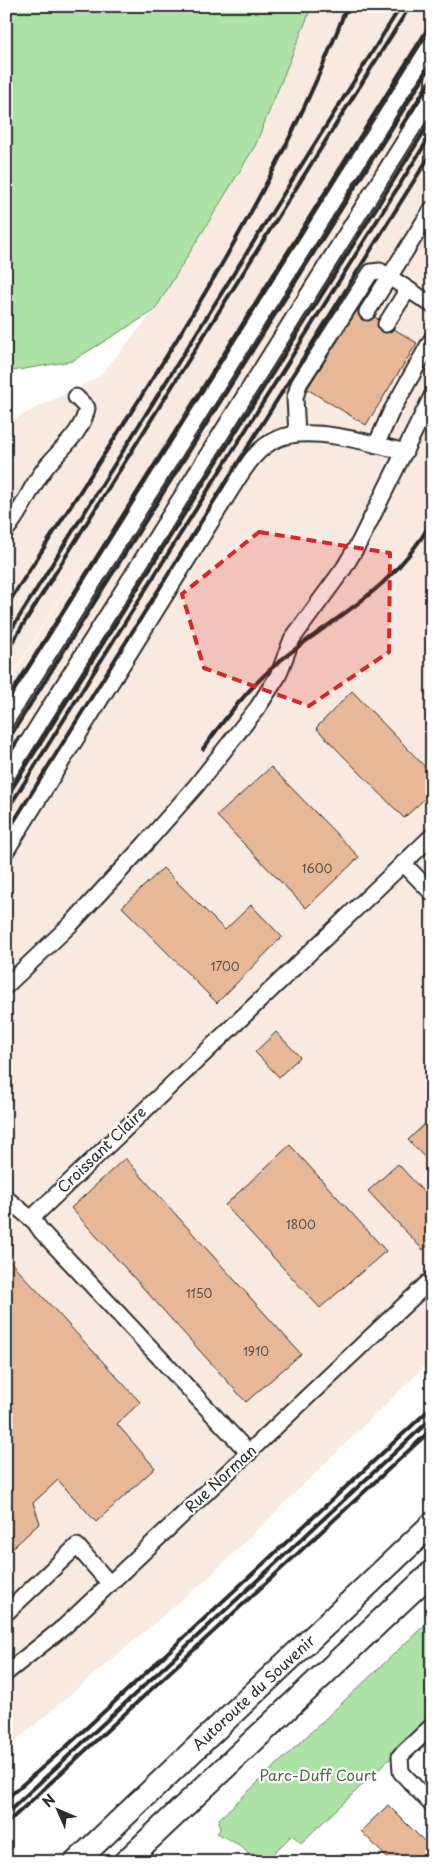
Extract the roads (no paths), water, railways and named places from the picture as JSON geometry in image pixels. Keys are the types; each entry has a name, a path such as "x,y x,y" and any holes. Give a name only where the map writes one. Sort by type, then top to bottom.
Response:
{"highway":[{"name":"Autoroute du Souvenir","path":"76,1862 432,1524"},
{"path":"125,1862 432,1572"}],"street":[{"path":"6,721 432,43"},
{"path":"6,777 432,96"},
{"path":"367,312 432,209"},
{"path":"297,434 295,406 299,384 368,275 376,270 432,305"},
{"path":"386,324 408,289"},
{"path":"376,445 391,412 432,339"},
{"path":"6,986 72,923 145,844 196,786 258,708 278,676 292,639 344,568 360,541 432,396"},
{"path":"6,530 14,522 17,512 43,471 84,422 87,408 76,397"},
{"path":"6,851 242,472 257,454 270,442 297,434 326,436 405,452"},
{"name":"Croissant Claire","path":"35,1222 35,1215 42,1206 432,836"},
{"path":"403,864 432,894"},
{"path":"6,1198 35,1222 41,1231 249,1453"},
{"name":"Rue Norman","path":"6,1673 52,1638 432,1280"},
{"path":"6,1614 78,1546 110,1584"},
{"path":"432,1726 400,1756 401,1772 432,1805"}],"railway":[{"path":"6,607 192,315 236,240 314,86 347,6"},
{"path":"6,638 401,6"},
{"path":"6,652 410,6"},
{"path":"6,702 432,22"},
{"path":"6,743 432,64"},
{"path":"401,127 432,78"},
{"path":"6,798 432,119"},
{"path":"6,812 432,133"},
{"path":"6,834 432,152"},
{"path":"203,749 230,713 259,680 281,660 364,599 382,583 400,566 432,521"},
{"path":"6,757 19,737"},
{"path":"6,1799 67,1746 432,1407"},
{"path":"6,1814 432,1418"},
{"path":"6,1824 432,1429"}],"park label":[{"name":"Parc-Duff Court","path":"318,1776"}]}
